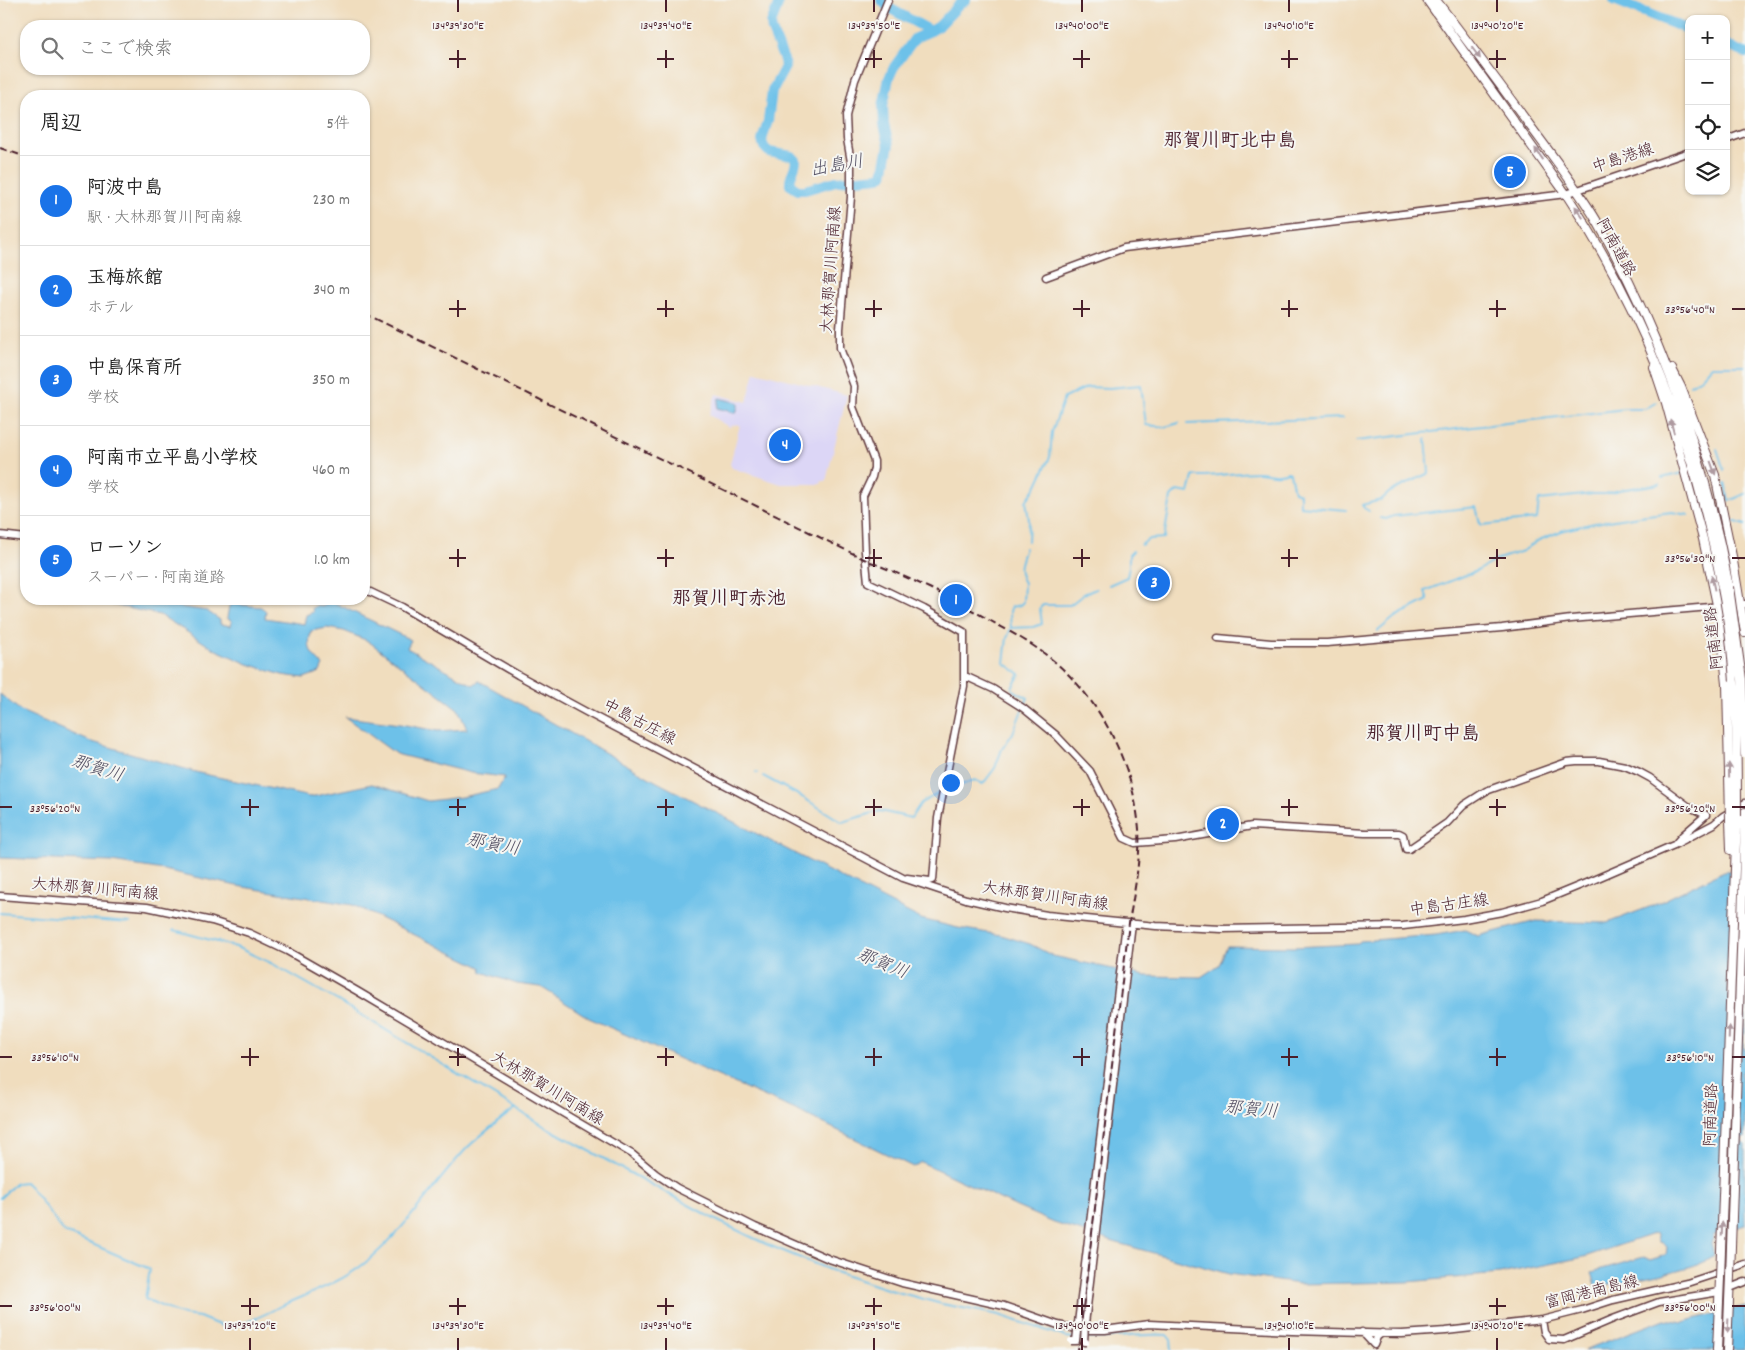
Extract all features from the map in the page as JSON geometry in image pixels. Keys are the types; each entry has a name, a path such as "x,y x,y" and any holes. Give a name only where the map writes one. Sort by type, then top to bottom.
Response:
{"highway":[{"name":"阿南道路","path":"1427,0 1588,227 1630,303 1694,441 1708,489 1724,557 1733,609 1742,679 1745,754"},
{"name":"阿南道路","path":"1436,0 1576,190 1598,223 1650,328 1675,398 1706,509 1731,643 1737,730 1733,922 1717,1350"},
{"path":"1650,328 1681,387 1715,475 1743,604 1745,633"},
{"path":"1643,332 1666,403 1685,479 1703,539 1718,606 1727,684 1733,922"},
{"name":"阿南道路","path":"1727,1350 1745,812"},
{"path":"1742,922 1745,888"}],"main road":[{"name":"大林那賀川阿南線","path":"887,1 855,80 846,116 851,183 840,340 845,363 854,386 853,407 874,461 872,477 863,496 868,582 924,608 964,632 965,676 938,818 933,880 911,877 903,878"},
{"path":"1730,139 1745,133"},
{"name":"中島港線","path":"1046,278 1124,248 1566,194 1685,153"},
{"path":"0,535 20,537"},
{"name":"中島古庄線","path":"370,593 402,607 518,675 903,878"},
{"path":"1218,638 1271,643 1327,643 1743,604"},
{"path":"965,676 993,689 1023,708 1056,735 1090,771 1124,838 1135,843 1175,840 1252,826 1365,833 1399,832 1403,835 1406,849 1409,849 1447,823 1464,805 1486,791 1567,762 1587,760 1625,766 1639,772 1688,806 1706,815 1683,834 1674,845"},
{"name":"中島古庄線","path":"1129,924 1222,929 1403,926 1464,919 1502,912 1542,901 1674,845 1714,824 1723,816 1745,803"},
{"name":"大林那賀川阿南線","path":"903,878 966,900 1005,908 1046,915 1129,924"},
{"name":"大林那賀川阿南線","path":"0,896 147,906 212,921 249,933 287,951 358,991 632,1154 677,1188 756,1227 829,1259 878,1276 1004,1306 1058,1325 1082,1320"},
{"path":"1071,1343 1076,1342 1082,1320 1129,924"},
{"name":"富岡港南島線","path":"1082,1320 1105,1330 1134,1325 1158,1324 1261,1330 1382,1333 1446,1331 1542,1320 1613,1300 1687,1283 1745,1264"},
{"path":"1730,1288 1745,1282"},
{"path":"1542,1320 1544,1332 1549,1339 1564,1340 1622,1315 1659,1302 1719,1292"},
{"path":"1082,1320 1084,1342 1086,1342"},
{"path":"1362,1332 1376,1348"},
{"path":"1376,1348 1377,1337 1382,1333"}],"shaded area":[{"path":"755,371 847,395 826,481 822,481 821,484 781,484 732,468 730,464 740,425 737,424 729,427 709,415 716,394 747,402"}],"water":[{"path":"719,398 739,403 736,413 717,408"},
{"name":"那賀川","path":"113,605 168,605 207,611 220,620 220,624 231,626 232,621 227,618 229,606 231,605 261,607 266,611 265,618 304,624 306,615 313,612 312,608 318,605 322,607 325,605 339,605 411,640 407,648 473,685 479,681 657,782 921,919 958,928 1001,935 1030,944 1053,956 1145,976 1201,977 1219,965 1227,946 1293,947 1358,944 1360,941 1436,935 1465,930 1478,936 1536,921 1607,923 1652,906 1724,871 1745,870 1743,1049 1745,1048 1745,1071 1742,1072 1742,1081 1745,1082 1745,1138 1742,1138 1742,1143 1745,1144 1745,1225 1714,1235 1711,1244 1714,1255 1707,1260 1659,1275 1596,1287 1592,1272 1644,1257 1650,1260 1666,1255 1667,1247 1659,1242 1656,1233 1584,1257 1500,1274 1407,1282 1299,1284 1229,1274 1054,1223 921,1162 913,1167 798,1111 589,1018 541,987 517,984 482,972 481,967 353,905 237,886 164,870 112,862 0,858 0,694 21,711 89,741 199,773 310,797 372,784 428,801 462,797 498,789 505,777 471,773 396,754 345,717 438,731 467,729 458,709 368,641 344,631 327,628 311,631 309,642 312,654 323,665 320,672 304,678 282,675 248,664 214,649 160,615"},
{"path":"1745,1306 1745,1350 1584,1350 1665,1319 1683,1322"}],"waterway":[{"name":"出島川","path":"780,0 771,24 785,67 772,91 768,121 762,141 764,147 769,152 792,156 796,160 790,185 798,190 805,190 836,181 883,175 889,145 884,125 883,106 889,78 894,67 915,38 939,26 966,0"},
{"name":"出島川","path":"881,0 889,8 931,31"},
{"name":"出島川","path":"1614,0 1685,28"},
{"name":"出島川","path":"1730,47 1745,53"},
{"path":"1690,385 1701,378 1712,366 1745,366"},
{"path":"1028,541 1029,520 1026,501 1036,487 1050,457 1052,432 1064,398 1088,387 1109,388 1141,385 1146,425 1165,427 1179,423"},
{"path":"1356,441 1625,409 1645,409 1657,402"},
{"path":"1187,424 1343,418"},
{"path":"1362,505 1381,500 1390,492 1429,473 1426,439"},
{"path":"1717,449 1724,470"},
{"path":"1141,545 1149,539 1164,538 1171,497 1177,491 1189,493 1193,477 1195,476 1257,472 1280,474 1288,472 1290,473 1294,492 1300,494 1300,506 1346,510"},
{"path":"1662,478 1682,473"},
{"path":"1725,483 1729,501 1745,494"},
{"path":"1380,518 1386,519 1394,516 1476,507 1482,525 1537,519 1539,500 1606,494 1619,490 1660,484"},
{"path":"1362,505 1369,511"},
{"path":"1378,631 1395,617 1428,600 1425,591 1479,570 1498,559 1523,551 1539,540 1564,530 1595,523 1672,512 1689,515"},
{"path":"1733,521 1745,525"},
{"path":"1024,706 1028,698 1012,688 1020,674 1004,663 1007,638 1011,628 1011,607 1020,605 1023,602 1024,583 1020,574 1020,566 1025,548"},
{"path":"1109,585 1127,577 1129,555 1133,551"},
{"path":"1011,628 1033,627 1042,624 1040,608 1043,605 1070,605 1084,594 1096,589"},
{"path":"946,790 975,780 983,784 995,768 1002,749 1013,733 1022,710"},
{"path":"763,776 842,822 880,811 911,818 921,803 939,793"},
{"path":"0,913 130,923"},
{"path":"174,930 236,947 273,964 338,1001 544,1126 718,1221 766,1244 835,1272 890,1290 942,1304 999,1315 1074,1338"},
{"path":"0,1198 16,1183 25,1182 64,1232 150,1269 145,1299 179,1314 199,1317 232,1327 252,1320 322,1288 344,1277 365,1263 405,1223 466,1149 516,1108"},
{"path":"1078,1338 1167,1335 1171,1340 1172,1350"}],"railway":[{"path":"0,148 20,155"},
{"path":"370,316 866,560 959,603 1038,649 1059,665 1094,705 1120,752 1129,777 1139,829 1139,852 1078,1350"}],"place":[{"name":"ローソン","path":"1510,172"},
{"name":"阿南市立平島小学校","path":"785,445"},
{"name":"中島保育所","path":"1154,583"},
{"name":"阿波中島","path":"956,600"},
{"name":"玉梅旅館","path":"1223,824"}],"district":[{"name":"那賀川町北中島","path":"1230,142"},
{"name":"那賀川町赤池","path":"729,600"},
{"name":"那賀川町中島","path":"1423,735"}]}
